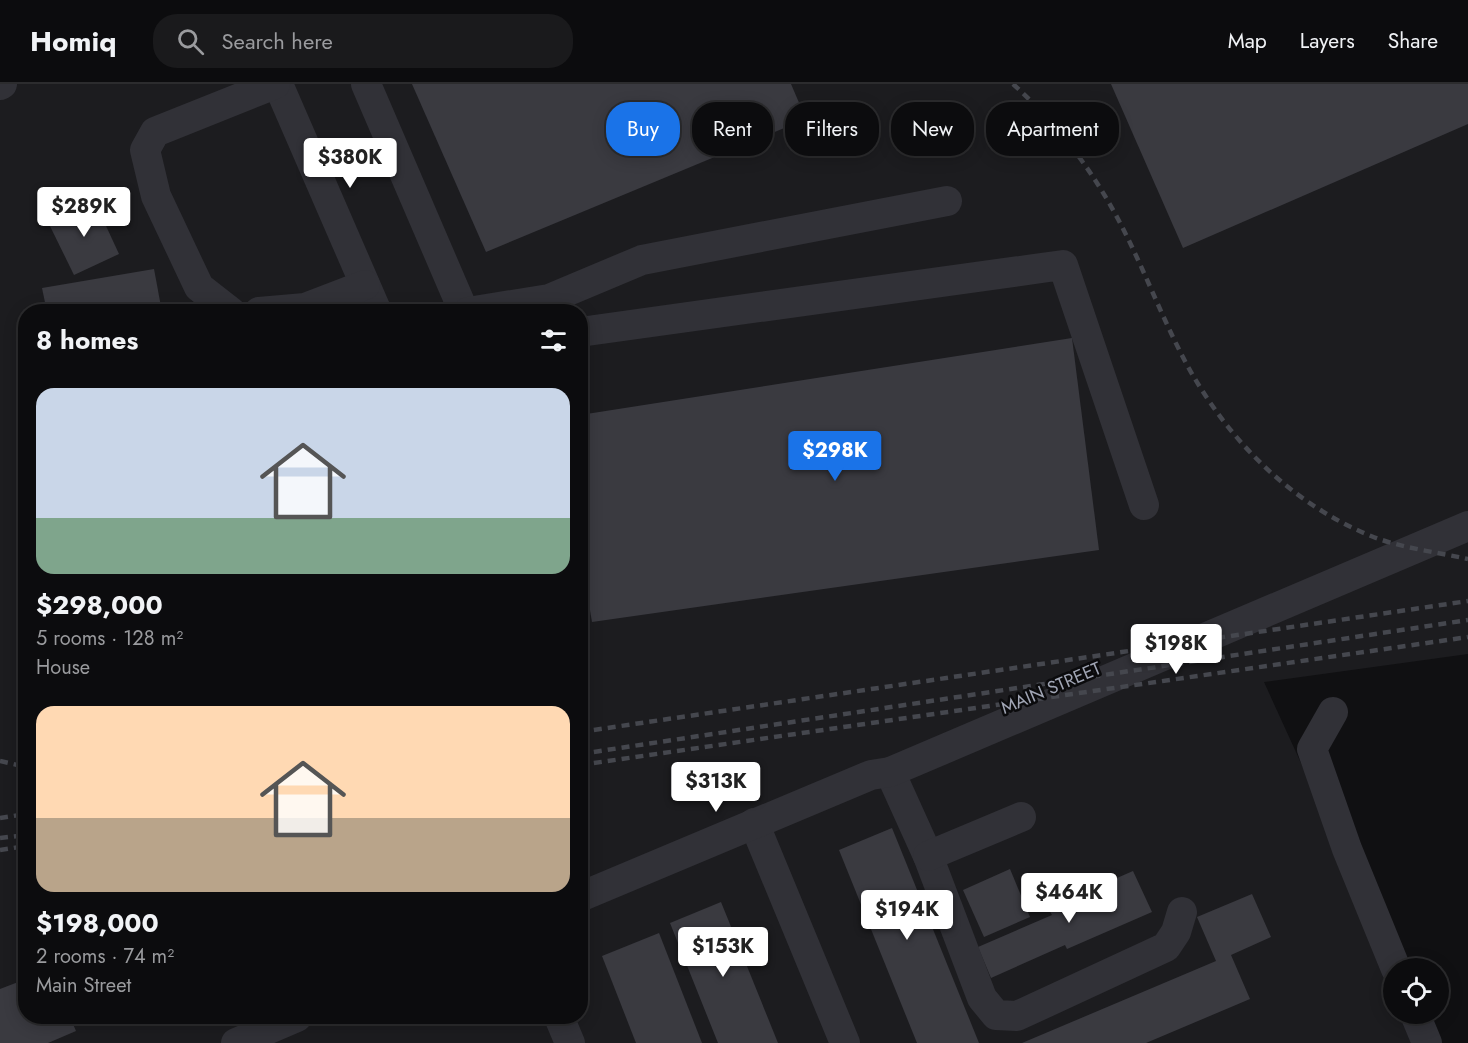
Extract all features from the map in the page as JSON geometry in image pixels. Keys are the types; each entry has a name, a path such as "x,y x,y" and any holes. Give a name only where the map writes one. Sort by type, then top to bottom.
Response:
{"street":[{"path":"366,84 462,304"},
{"path":"221,304 199,287 156,196 145,150 155,132 280,85 371,299 334,304"},
{"path":"513,304 549,298 642,260 947,201"},
{"path":"588,331 1063,265 1144,505"},
{"name":"MAIN STREET","path":"880,774 886,762 1013,703 1468,510"},
{"name":"MAIN STREET","path":"588,894 754,823 880,774 1468,526"},
{"path":"1334,712 1312,749 1347,849 1392,958"},
{"path":"880,774 928,856 982,998 996,1015 1017,1016 1166,947 1176,932 1182,912"},
{"path":"928,856 1021,817"},
{"path":"754,823 845,1043"},
{"path":"236,1043 281,1024"},
{"path":"562,1024 570,1043"},
{"path":"1419,1024 1426,1043"}],"shaded area":[{"path":"0,84 1468,84 1468,654 1264,682 1390,958 1383,958 1383,1024 1420,1024 1429,1043 0,1043"}],"building":[{"path":"412,84 791,84 799,102 785,102 785,128 773,133 773,102 692,102 692,156 717,156 486,252"},
{"path":"1111,84 1468,84 1468,124 1183,248"},
{"path":"94,200 119,254 74,275 48,222"},
{"path":"154,269 161,304 45,304 42,288"},
{"path":"1072,338 1099,550 592,622 588,598 588,414"},
{"path":"892,828 979,1043 917,1043 839,850"},
{"path":"1010,869 1030,917 984,937 963,890"},
{"path":"1133,871 1152,912 1067,949 1065,945 991,978 978,947 1052,915 1048,908"},
{"path":"1252,894 1271,937 1231,955 1250,999 1146,1043 1022,1043 1216,961 1197,917"},
{"path":"721,902 778,1043 718,1043 670,923"},
{"path":"659,933 702,1043 636,1043 602,956"},
{"path":"18,982 18,1024 73,1024 76,1031 48,1043 0,1043 0,989"}],"railway":[{"path":"1013,84 1044,114 1072,147 1108,200 1186,363 1202,391 1241,442 1288,487 1341,522 1394,544 1468,559"},
{"path":"588,731 1468,601"},
{"path":"588,753 1468,620"},
{"path":"588,764 1468,637"},
{"path":"0,761 18,765"},
{"path":"0,818 18,815"},
{"path":"0,838 18,836"},
{"path":"0,850 18,847"}]}
